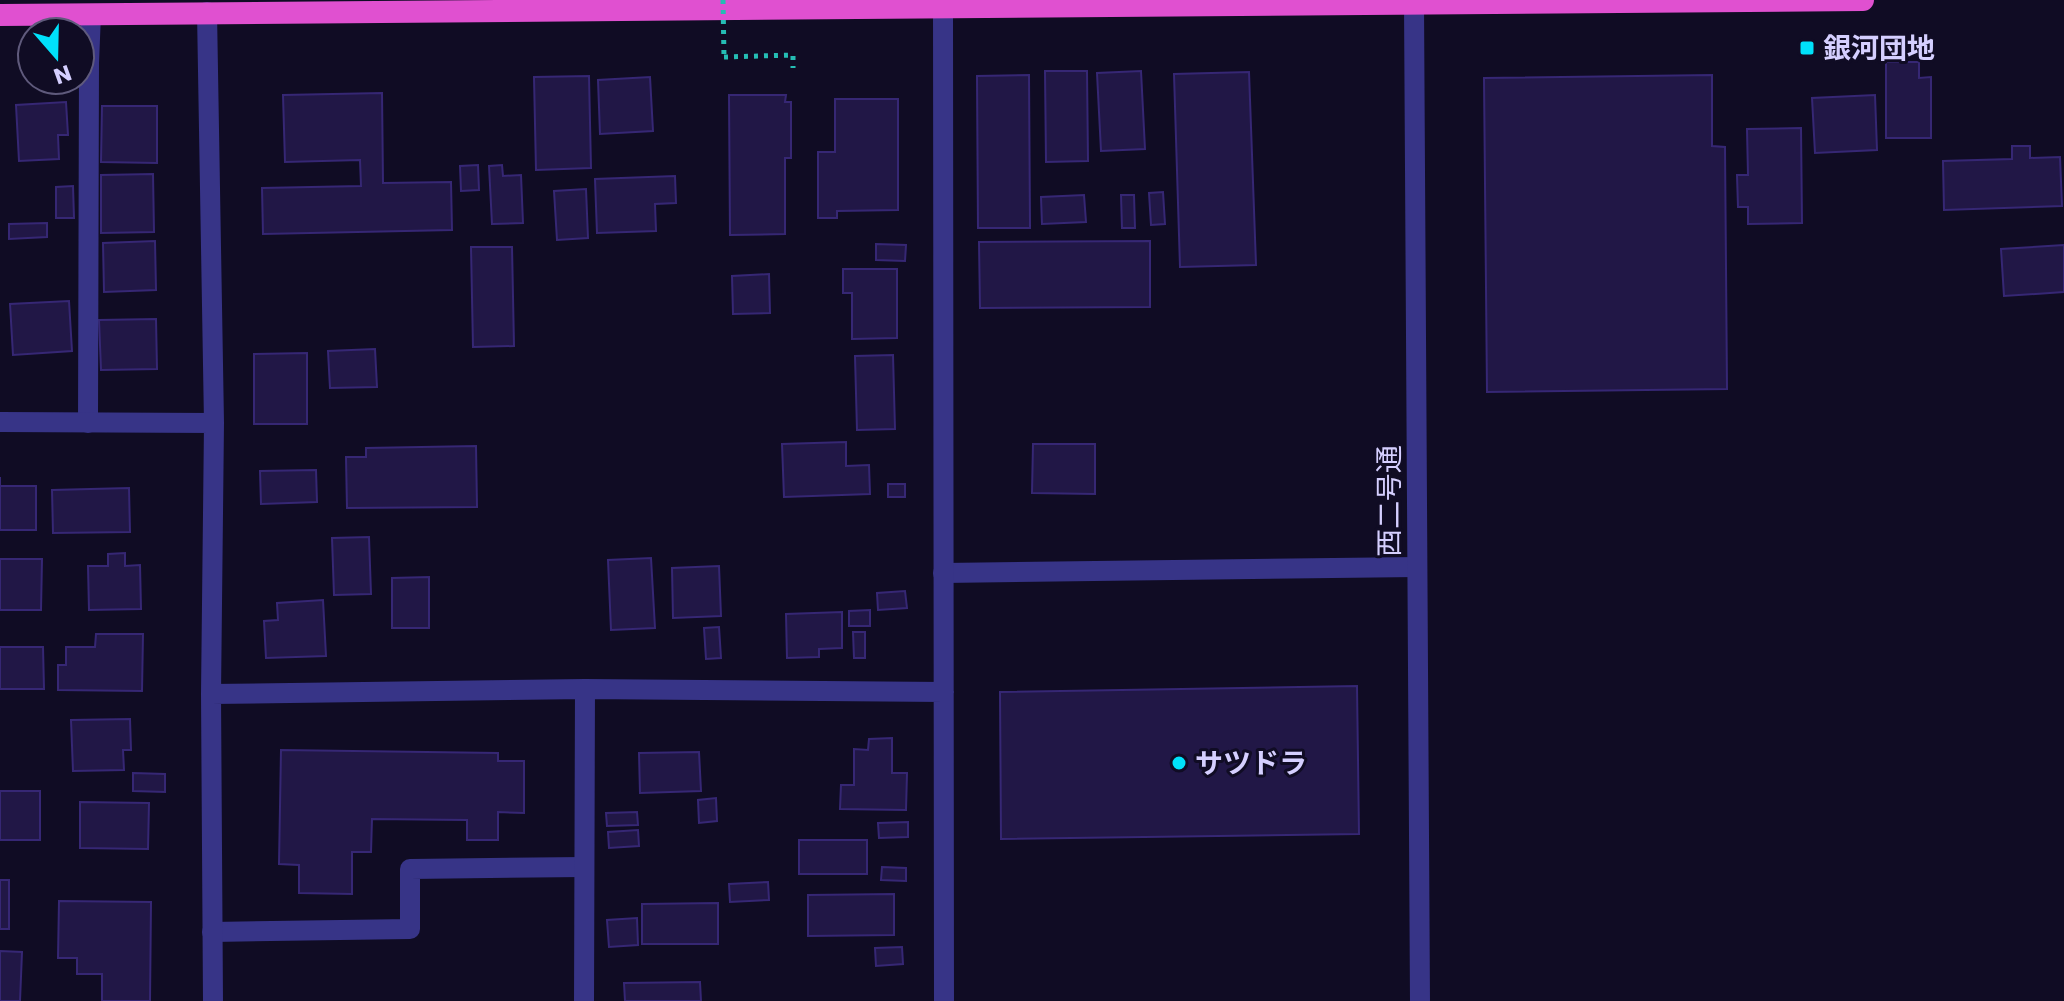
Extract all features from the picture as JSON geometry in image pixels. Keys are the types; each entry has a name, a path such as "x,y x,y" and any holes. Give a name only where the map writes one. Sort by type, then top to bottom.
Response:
{"highway":[{"path":"0,15 91,14 166,7 207,12 483,5 905,4 943,7 971,3 1863,0"}],"street":[{"name":"西二号通","path":"1414,2 1420,1001"},
{"path":"943,7 944,1001"},
{"path":"207,12 214,423 211,694 213,1001"},
{"path":"88,423 91,14"},
{"path":"0,422 214,423"},
{"path":"943,573 1417,567"},
{"path":"211,694 585,689 944,692"},
{"path":"584,1001 585,689"},
{"path":"212,932 410,929 410,869 584,867"}],"path":[{"path":"723,0 724,57 793,55 793,68"}],"building":[{"path":"1886,62 1919,62 1919,78 1931,77 1931,138 1886,138"},
{"path":"1045,71 1087,71 1088,161 1046,162"},
{"path":"1141,71 1145,149 1101,151 1097,73"},
{"path":"1249,72 1256,265 1180,267 1174,74"},
{"path":"1029,75 1030,228 978,228 977,76"},
{"path":"1712,75 1712,146 1725,147 1727,389 1487,392 1484,78"},
{"path":"589,76 591,168 536,170 534,77"},
{"path":"650,77 653,131 600,134 598,80"},
{"path":"382,93 383,183 451,182 452,230 263,234 262,188 361,186 360,160 285,162 283,95"},
{"path":"729,95 786,95 785,102 791,102 791,158 785,158 785,234 730,235"},
{"path":"1875,95 1877,150 1815,153 1812,98"},
{"path":"835,99 898,99 898,210 837,211 837,218 818,218 818,152 835,152"},
{"path":"66,102 68,135 58,135 59,159 19,161 16,105"},
{"path":"102,106 157,106 157,163 101,162"},
{"path":"1801,128 1802,223 1748,224 1748,207 1738,207 1737,175 1748,175 1747,129"},
{"path":"2012,146 2030,146 2030,158 2060,157 2062,206 1944,210 1943,161 2012,159"},
{"path":"478,165 479,190 461,191 460,166"},
{"path":"502,165 503,176 521,175 523,223 492,224 489,166"},
{"path":"153,174 154,232 101,233 101,175"},
{"path":"675,176 676,203 655,204 656,231 597,233 595,179"},
{"path":"73,186 74,218 56,218 56,187"},
{"path":"586,189 588,238 557,240 554,191"},
{"path":"1163,192 1165,224 1151,225 1149,193"},
{"path":"1084,195 1086,222 1042,224 1041,197"},
{"path":"1121,195 1134,195 1135,228 1122,228"},
{"path":"47,223 47,237 9,239 9,224"},
{"path":"155,241 156,290 104,292 103,243"},
{"path":"1150,241 1150,307 980,308 979,242"},
{"path":"876,244 906,245 905,261 876,260"},
{"path":"2064,245 2064,292 2004,296 2001,249"},
{"path":"471,247 512,247 514,346 473,347"},
{"path":"843,269 897,269 897,338 852,339 852,293 843,293"},
{"path":"769,274 770,313 733,314 732,276"},
{"path":"69,301 72,351 13,355 10,304"},
{"path":"156,319 157,369 101,370 99,320"},
{"path":"375,349 377,387 330,388 328,351"},
{"path":"307,353 307,424 254,424 254,354"},
{"path":"893,355 895,429 857,430 855,356"},
{"path":"846,442 846,466 869,465 870,494 784,497 782,444"},
{"path":"1033,444 1095,444 1095,494 1032,493"},
{"path":"476,446 477,507 347,508 346,457 366,457 366,448"},
{"path":"316,470 317,502 261,504 260,471"},
{"path":"888,484 905,484 905,497 888,497"},
{"path":"0,486 36,486 36,530 0,530"},
{"path":"129,488 130,532 53,533 52,490"},
{"path":"369,537 371,594 334,595 332,538"},
{"path":"125,553 125,566 140,565 141,609 89,610 88,566 108,566 108,554"},
{"path":"651,558 655,628 611,630 608,560"},
{"path":"0,559 42,559 41,610 0,610"},
{"path":"719,566 721,616 673,618 672,568"},
{"path":"429,577 429,628 392,628 392,578"},
{"path":"905,591 907,608 878,610 877,593"},
{"path":"323,600 326,656 266,658 264,621 278,620 277,603"},
{"path":"870,610 870,626 849,626 849,611"},
{"path":"842,612 842,648 819,649 819,657 787,658 786,614"},
{"path":"719,627 721,658 706,659 704,628"},
{"path":"853,632 865,632 865,658 854,658"},
{"path":"96,634 143,634 142,691 58,690 58,665 66,665 66,647 95,647"},
{"path":"0,647 43,647 44,689 0,689"},
{"name":"サツドラ","path":"1357,686 1359,834 1001,839 1000,692"},
{"path":"130,719 131,750 123,750 124,770 73,771 71,720"},
{"path":"892,738 892,773 907,773 906,810 840,809 841,785 854,785 854,749 868,750 869,739"},
{"path":"281,750 498,753 498,761 524,761 524,813 498,812 498,840 467,840 467,820 372,819 371,852 352,852 352,894 299,893 299,865 279,864"},
{"path":"699,752 701,791 640,793 639,753"},
{"path":"133,773 165,774 165,792 133,791"},
{"path":"0,791 40,791 40,840 0,840"},
{"path":"716,798 717,821 699,823 698,800"},
{"path":"80,802 149,803 148,849 80,848"},
{"path":"637,812 638,825 607,826 606,813"},
{"path":"908,822 908,837 879,838 878,823"},
{"path":"638,830 639,846 609,848 608,832"},
{"path":"799,840 867,840 867,874 799,874"},
{"path":"882,867 906,868 906,881 881,880"},
{"path":"0,880 9,880 9,929 0,929"},
{"path":"768,882 769,900 730,902 729,884"},
{"path":"894,894 894,935 808,936 808,895"},
{"path":"59,901 151,902 150,1001 102,1001 102,974 77,974 77,958 58,958"},
{"path":"718,903 718,944 642,944 642,904"},
{"path":"637,918 638,945 609,947 607,920"},
{"path":"902,947 903,964 876,966 875,948"},
{"path":"0,951 22,952 20,1001 0,1001"},
{"path":"700,982 701,1001 625,1001 624,983"}],"place":[{"name":"銀河団地","path":"1807,48"},
{"name":"サツドラ","path":"1179,763"}]}
